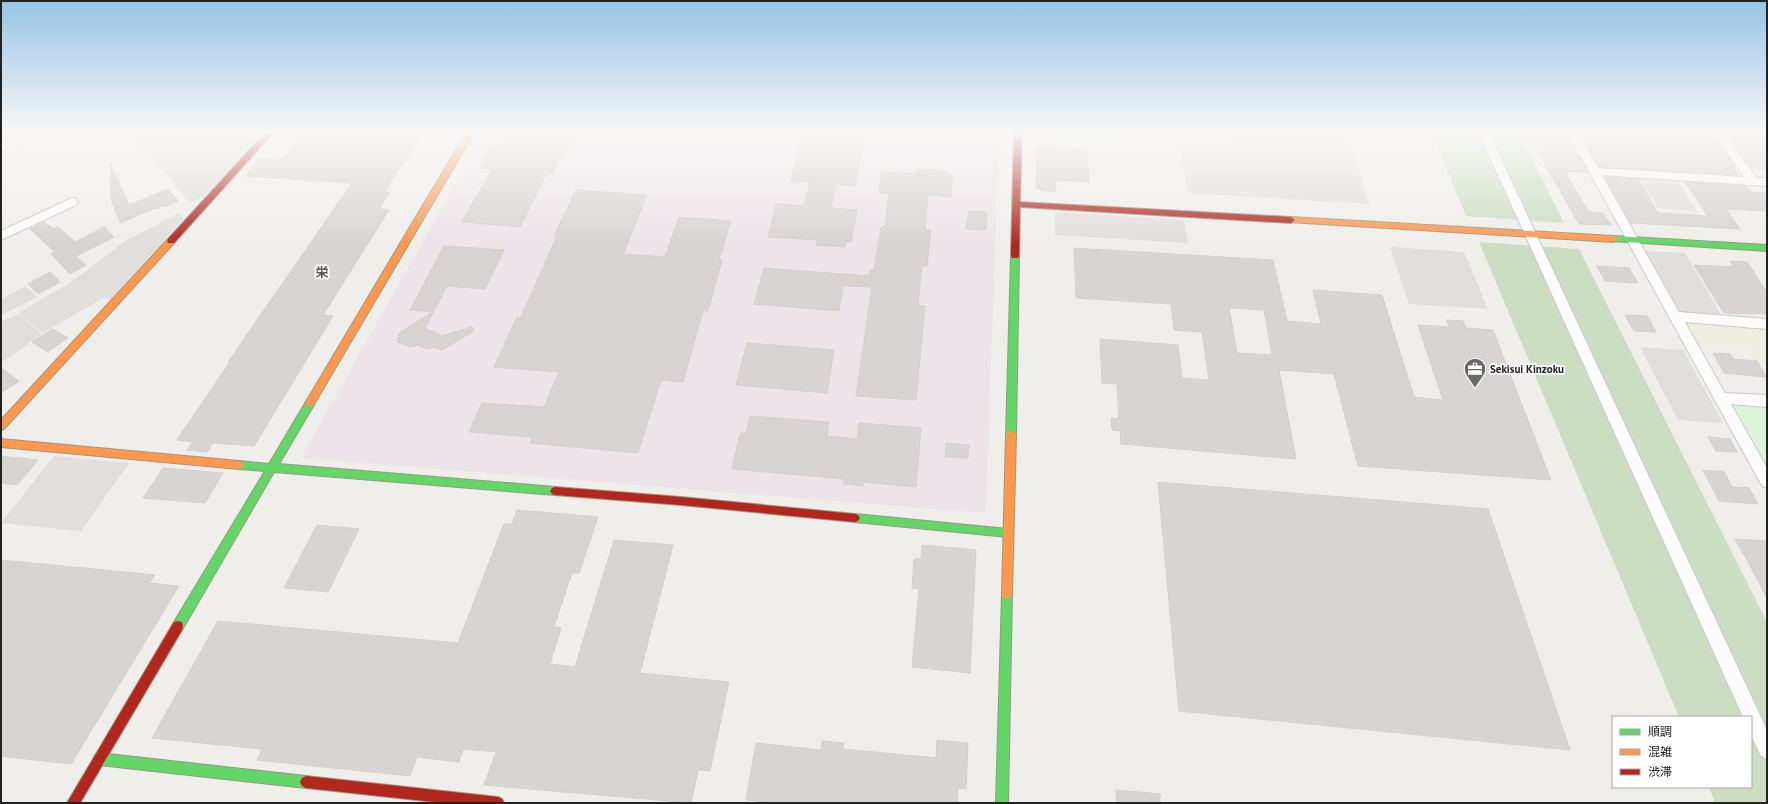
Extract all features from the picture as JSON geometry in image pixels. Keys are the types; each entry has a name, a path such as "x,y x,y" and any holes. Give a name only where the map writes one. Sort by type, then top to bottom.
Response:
{"street":[{"path":"1,426 235,171"},
{"path":"73,803 448,171"},
{"path":"1002,803 1017,171"},
{"path":"1502,171 1751,716"},
{"path":"1594,171 1767,182"},
{"path":"1594,171 1767,482"},
{"path":"1746,171 1753,181"},
{"path":"1,236 72,202"},
{"path":"1016,204 1767,248"},
{"path":"1676,317 1767,324"},
{"path":"1721,398 1767,401"},
{"path":"1,410 10,416"},
{"path":"1,444 271,468 681,501 1008,533"},
{"path":"1752,717 1767,750"},
{"path":"99,760 498,803"}],"shaded area":[{"path":"163,171 228,171 204,196 190,203"},
{"path":"463,171 998,171 986,513 301,458"},
{"path":"1184,171 1359,171 1369,204 1188,193"},
{"path":"1640,179 1678,181 1696,211 1658,208"},
{"path":"1055,212 1184,220 1188,243 1055,235"},
{"path":"179,213 184,218 110,300 105,297 43,333 18,313 73,281 127,240"},
{"path":"1390,247 1464,252 1488,309 1409,304"},
{"path":"1646,251 1685,253 1721,315 1680,312"},
{"path":"25,286 37,297 1,315 1,299"},
{"path":"18,314 42,334 1,363 1,322"},
{"path":"1640,347 1683,350 1723,423 1678,420"},
{"path":"54,456 129,463 81,531 1,523"}],"green space":[{"path":"1,171 11,171 21,182 1,192"},
{"path":"1447,171 1538,171 1564,223 1466,216"},
{"path":"1479,242 1579,249 1767,622 1767,803 1715,803 1709,788 1752,788 1752,716 1679,716"},
{"path":"1689,324 1767,329 1767,371 1754,350 1702,347"},
{"path":"1721,398 1767,401 1767,482"}],"building":[{"path":"110,171 114,171 129,205 168,189 178,201 165,207 155,208 120,223 111,199"},
{"path":"250,171 398,171 384,192 390,192 379,209 389,210 323,315 333,316 254,446 213,443 207,452 187,450 193,442 177,440 230,362 228,362 352,183 245,176"},
{"path":"491,171 554,171 553,173 547,173 520,227 462,222"},
{"path":"794,171 858,171 855,186 836,184 831,208 857,210 851,242 846,241 845,247 816,245 817,240 768,237 776,204 804,206 810,182 791,181"},
{"path":"916,171 940,171 947,171 947,176 952,176 951,197 928,195 925,230 931,231 927,266 922,266 918,305 925,306 916,400 856,396 872,287 843,286 839,311 754,304 764,268 869,276 870,270 874,270 881,227 885,227 889,193 879,192 882,172 916,174"},
{"path":"1036,171 1088,171 1089,182 1055,180 1056,191 1043,191 1036,188"},
{"path":"1548,171 1587,171 1588,173 1565,171 1588,212 1603,213 1611,225 1579,224"},
{"path":"1660,171 1735,171 1738,175"},
{"path":"1605,177 1638,179 1658,213 1708,216 1685,182 1746,186 1750,192 1767,193 1767,211 1726,209 1740,229 1631,223"},
{"path":"576,190 647,195 623,254 665,257 679,217 731,221 719,260 722,260 708,311 703,311 683,382 661,380 638,453 530,443 532,437 469,432 482,403 544,407 559,372 494,367 517,317 521,317 557,236 554,236"},
{"path":"969,211 987,212 986,230 966,229"},
{"path":"44,222 53,229 58,227 75,242 104,227 114,237 76,256 86,265 70,274 51,254 55,252 30,229"},
{"path":"444,246 504,250 485,289 447,286 425,328 442,336 472,327 474,331 442,350 434,347 427,349 418,345 411,347 397,342 399,333 433,312 410,310"},
{"path":"1074,248 1273,260 1287,321 1321,324 1313,290 1382,295 1414,397 1443,400 1418,325 1449,327 1447,320 1463,321 1466,328 1493,330 1551,480 1358,466 1334,374 1279,370 1296,459 1121,444 1120,431 1112,430 1111,418 1119,419 1117,384 1102,383 1100,339 1178,345 1182,378 1209,380 1202,332 1174,330 1171,304 1076,298","holes":["1229,308 1264,310 1272,355 1237,353"]},
{"path":"1730,261 1747,262 1767,293 1767,314 1724,313 1694,265 1734,267"},
{"path":"1597,266 1629,268 1638,283 1605,281"},
{"path":"50,272 60,282 38,294 28,284"},
{"path":"1625,315 1647,316 1656,332 1634,331"},
{"path":"53,329 68,338 48,352 32,342"},
{"path":"747,343 834,350 827,393 736,385"},
{"path":"1713,353 1730,354 1733,359 1757,361 1766,377 1724,373"},
{"path":"1,368 19,381 1,393"},
{"path":"750,416 829,422 827,436 857,439 859,423 921,428 916,487 863,482 863,486 844,484 844,479 732,469 740,433 746,433"},
{"path":"1708,437 1730,439 1737,452 1716,451"},
{"path":"946,443 969,445 968,458 945,457"},
{"path":"1,456 38,460 17,485 1,483"},
{"path":"163,468 223,473 205,503 143,498"},
{"path":"1703,470 1724,472 1732,487 1749,488 1758,504 1719,501"},
{"path":"1158,482 1488,509 1570,750 1179,711"},
{"path":"517,510 598,517 579,573 572,573 554,627 561,628 550,664 575,667 614,540 673,545 640,673 729,682 710,771 698,770 691,803 484,785 496,752 463,749 459,762 417,757 410,776 257,760 262,749 152,738 218,621 458,643 504,524 512,524"},
{"path":"317,525 359,529 328,592 284,588"},
{"path":"1735,539 1767,541 1767,598 1747,560"},
{"path":"922,545 976,550 970,673 912,667 919,589 912,588 914,559 921,559"},
{"path":"1,560 155,575 149,583 179,586 71,764 1,756"},
{"path":"937,740 968,743 966,789 958,788 957,803 777,803 746,800 756,743 821,750 822,741 844,743 843,749 936,758"},
{"path":"1116,790 1160,794 1160,803 1117,803"}],"traffic: fast":[{"path":"1614,239 1767,248"},
{"path":"1011,435 1015,256"},
{"path":"178,626 310,403"},
{"path":"239,465 555,491"},
{"path":"855,518 1008,533"},
{"path":"1002,803 1007,594"},
{"path":"99,759 306,782"}],"traffic: slow":[{"path":"310,403 448,171"},
{"path":"1291,220 1614,239"},
{"path":"1,426 171,241"},
{"path":"1007,594 1011,435"},
{"path":"1,443 239,465"}],"traffic: jam":[{"path":"171,241 235,171"},
{"path":"1015,256 1017,171"},
{"path":"1016,204 1291,220"},
{"path":"555,491 681,501 855,518"},
{"path":"73,803 178,626"},
{"path":"306,782 498,803"}],"place":[{"name":"Sekisui Kinzoku","path":"1475,388"}],"district":[{"name":"栄","path":"322,272"}]}
